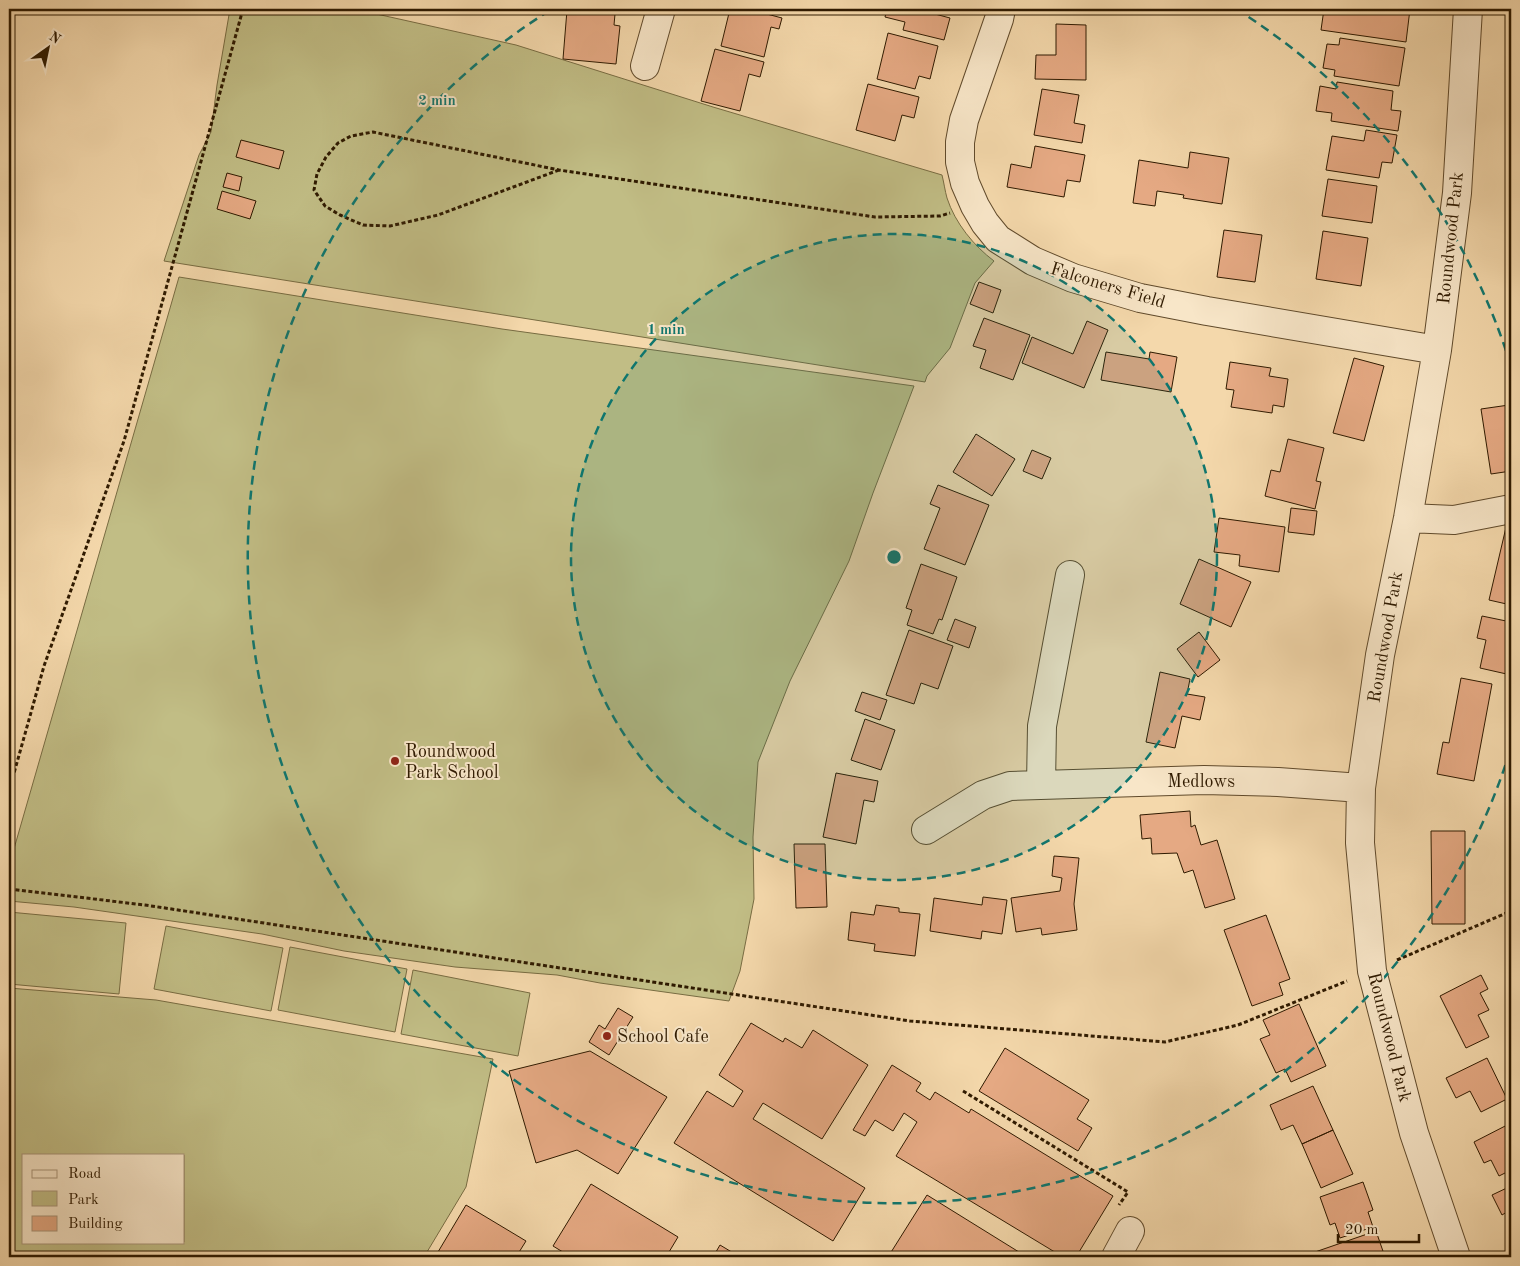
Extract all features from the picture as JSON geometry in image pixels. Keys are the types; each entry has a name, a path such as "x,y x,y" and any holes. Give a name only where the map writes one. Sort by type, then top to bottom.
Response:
{"street":[{"path":"645,66 661,9"},
{"name":"Falconers Field","path":"1002,9 964,120 960,142 960,162 975,206 985,223 998,239 1033,261 1073,278 1140,298 1198,310 1437,350"},
{"name":"Roundwood Park","path":"1456,1257 1414,1133 1372,971 1360,843 1361,788 1380,655 1408,518 1437,350 1457,193 1468,9"},
{"path":"1408,518 1454,520 1511,509"},
{"path":"1041,784 1042,726 1070,575"},
{"name":"Medlows","path":"926,830 983,795 1010,786 1204,780 1278,782 1361,788"},
{"path":"1116,1257 1130,1231"}],"path":[{"path":"9,792 44,666 124,441 243,9"},
{"path":"559,170 438,215 390,226 362,225 325,206 314,190 317,174 326,157 338,143 351,136 373,132 559,170 875,217 940,216 975,206"},
{"path":"9,889 145,904 910,1021 1166,1042 1238,1025 1372,971 1511,911"},
{"path":"963,1091 1128,1192 1118,1207 1130,1231"}],"green space":[{"path":"230,9 354,9 516,45 713,107 942,175 950,207 960,225 972,241 994,261 975,283 950,348 927,376 925,382 164,261 199,155 211,132"},
{"path":"179,277 502,329 914,386 849,561 790,681 758,762 753,837 754,899 740,971 729,1001 557,975 455,967 344,951 262,934 74,907 9,901 9,866"},
{"path":"9,912 126,923 119,994 9,984"},
{"path":"166,926 283,948 271,1011 154,989"},
{"path":"290,947 407,969 395,1032 278,1010"},
{"path":"413,970 530,993 518,1056 401,1034"},
{"path":"9,988 156,1000 493,1059 466,1187 424,1257 9,1257"}],"building":[{"path":"730,9 748,9 782,18 779,29 771,27 764,57 721,46"},
{"path":"887,9 936,9 935,14 950,18 944,40 903,30 905,22 885,17"},
{"path":"1048,9 1098,9 1098,14 1048,11"},
{"path":"1324,9 1410,9 1406,42 1321,30"},
{"path":"567,10 615,14 614,25 620,26 616,64 563,59"},
{"path":"1056,24 1086,25 1086,80 1035,79 1036,55 1056,55"},
{"path":"888,33 938,46 930,79 919,76 915,89 877,79"},
{"path":"1340,38 1405,48 1399,86 1334,76 1335,70 1323,68 1327,44 1339,45"},
{"path":"715,49 764,62 760,77 749,74 740,111 701,101"},
{"path":"1337,82 1393,91 1391,110 1401,111 1398,131 1331,121 1332,113 1316,111 1320,86 1336,89"},
{"path":"868,84 919,97 914,118 902,115 895,141 856,130"},
{"path":"1042,89 1079,95 1074,123 1085,125 1082,143 1034,135"},
{"path":"1366,130 1397,135 1392,163 1382,162 1379,178 1326,170 1332,136 1364,141"},
{"path":"241,140 284,151 279,169 236,157"},
{"path":"1035,146 1085,155 1080,182 1067,180 1064,197 1007,187 1011,164 1031,168"},
{"path":"1190,152 1229,158 1222,204 1183,198 1184,195 1157,191 1155,206 1133,203 1139,160 1188,168"},
{"path":"227,173 242,177 239,191 223,187"},
{"path":"1328,179 1377,186 1372,223 1322,216"},
{"path":"222,191 256,201 250,219 217,209"},
{"path":"1224,230 1262,235 1255,282 1217,277"},
{"path":"1323,231 1368,238 1361,286 1316,279"},
{"path":"979,282 1001,290 993,313 970,304"},
{"path":"984,318 1030,335 1013,380 980,368 986,350 973,346"},
{"path":"1087,321 1108,330 1084,388 1022,363 1032,337 1073,354"},
{"path":"1106,352 1149,359 1150,352 1177,357 1171,392 1101,380"},
{"path":"1354,358 1384,366 1364,441 1333,433"},
{"path":"1230,362 1271,368 1269,376 1288,379 1284,407 1273,405 1272,413 1231,407 1234,390 1226,389"},
{"path":"1509,405 1511,417 1511,471 1491,474 1481,409"},
{"path":"976,434 1015,459 992,496 953,472"},
{"path":"1288,439 1324,448 1316,481 1321,482 1315,509 1265,496 1271,470 1280,472"},
{"path":"1032,450 1051,458 1042,479 1023,471"},
{"path":"938,485 989,505 965,565 924,549 940,508 930,504"},
{"path":"1291,508 1317,511 1314,535 1288,532"},
{"path":"1219,518 1285,527 1279,572 1239,566 1240,555 1214,552"},
{"path":"1507,523 1511,524 1511,605 1489,600"},
{"path":"1199,559 1251,582 1231,627 1180,604"},
{"path":"921,564 957,577 942,620 939,619 933,634 907,625 912,610 906,608"},
{"path":"1482,616 1511,622 1511,675 1480,668 1486,640 1477,638"},
{"path":"955,619 976,627 969,648 947,640"},
{"path":"909,630 953,646 938,689 921,683 914,704 886,695"},
{"path":"1199,632 1220,660 1198,677 1177,649"},
{"path":"1160,672 1190,679 1187,694 1205,697 1200,720 1182,716 1175,748 1146,742"},
{"path":"1461,678 1492,684 1474,781 1437,774 1443,742 1449,743"},
{"path":"862,692 887,700 880,720 855,711"},
{"path":"865,719 895,730 881,770 851,760"},
{"path":"836,773 878,781 874,802 864,800 856,844 823,837"},
{"path":"1190,811 1191,827 1195,825 1201,845 1217,840 1235,899 1205,908 1193,870 1184,873 1177,853 1152,854 1151,838 1142,839 1140,815"},
{"path":"1431,831 1465,831 1465,924 1432,924"},
{"path":"794,844 825,844 827,907 796,908"},
{"path":"1054,856 1079,858 1074,904 1077,930 1042,935 1041,928 1016,932 1011,898 1060,891 1062,878 1052,876"},
{"path":"983,897 1007,900 1002,934 982,931 981,939 930,931 934,898 982,905"},
{"path":"876,905 899,908 899,912 920,914 915,956 874,951 875,944 848,940 851,912 874,915"},
{"path":"1266,915 1290,979 1279,983 1283,995 1252,1006 1224,930"},
{"path":"1481,975 1488,989 1480,993 1489,1010 1478,1015 1489,1037 1466,1048 1440,996"},
{"path":"1299,1004 1326,1066 1291,1082 1285,1069 1276,1073 1260,1039 1270,1035 1263,1020"},
{"name":"School Cafe","path":"618,1008 633,1017 609,1055 589,1042 599,1025 605,1029"},
{"path":"751,1023 783,1042 785,1038 802,1048 813,1030 868,1065 822,1139 763,1103 753,1119 865,1188 833,1241 674,1143 707,1091 733,1107 743,1091 719,1075"},
{"path":"1005,1048 1089,1100 1077,1119 1092,1128 1078,1151 979,1091"},
{"path":"590,1051 667,1097 618,1174 577,1150 536,1163 509,1071"},
{"path":"1487,1058 1507,1099 1481,1112 1470,1091 1456,1098 1446,1078"},
{"path":"892,1065 921,1083 916,1091 930,1100 935,1092 969,1113 971,1109 1113,1196 1076,1257 1063,1257 896,1156 917,1122 904,1113 893,1131 875,1120 865,1136 853,1130"},
{"path":"1313,1086 1333,1130 1302,1144 1293,1125 1281,1130 1270,1105"},
{"path":"1511,1123 1511,1170 1499,1176 1491,1160 1484,1163 1474,1142"},
{"path":"1333,1130 1353,1174 1321,1188 1302,1144"},
{"path":"1363,1182 1373,1210 1368,1212 1373,1227 1340,1238 1335,1223 1330,1225 1320,1197"},
{"path":"591,1184 678,1237 666,1257 571,1257 553,1246"},
{"path":"1511,1186 1511,1212 1510,1210 1502,1215 1492,1195"},
{"path":"927,1195 1027,1257 888,1257"},
{"path":"466,1205 526,1241 516,1257 435,1257"},
{"path":"1376,1231 1385,1257 1317,1257 1315,1252"},
{"path":"720,1245 740,1257 713,1257"}],"place":[{"name":"Roundwood Park School","path":"395,761"},
{"name":"School Cafe","path":"607,1036"}]}
